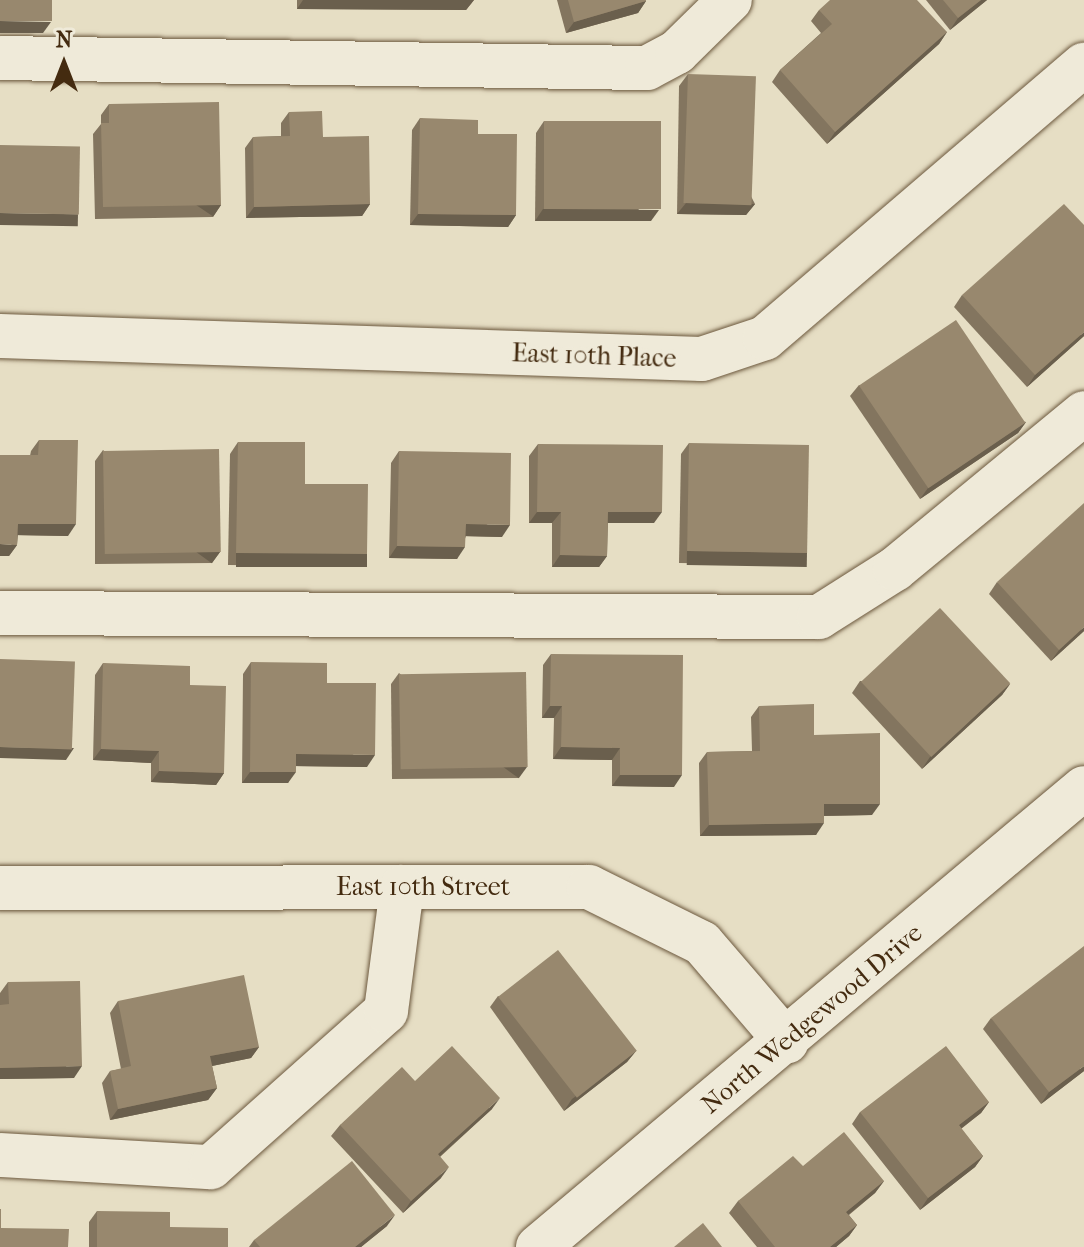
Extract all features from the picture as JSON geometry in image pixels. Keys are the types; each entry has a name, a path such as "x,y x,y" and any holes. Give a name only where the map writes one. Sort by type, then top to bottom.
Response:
{"street":[{"path":"0,58 647,68 677,52 730,0"},
{"name":"East 10th Place","path":"0,336 702,359 765,338 1084,65"},
{"path":"0,613 819,617 895,569 1084,413"},
{"name":"North Wedgewood Drive","path":"538,1247 787,1042 1084,788"},
{"path":"0,1155 211,1167 386,1011 402,887"},
{"name":"East 10th Street","path":"0,888 589,887 702,943 787,1042"}],"building":[{"path":"0,0 52,0 52,21 0,21"},
{"path":"568,0 646,0 646,1 574,22"},
{"path":"830,0 917,0 947,32 835,132 780,70 832,24 819,10"},
{"path":"943,0 981,0 958,18"},
{"path":"688,74 756,76 751,205 683,203"},
{"path":"219,102 221,205 103,207 101,123 109,123 109,104"},
{"path":"322,111 323,137 369,136 370,204 254,207 253,137 290,136 289,112"},
{"path":"420,118 478,120 478,134 517,134 516,215 418,214"},
{"path":"544,121 661,121 661,209 544,209"},
{"path":"0,145 80,146 79,214 0,213"},
{"path":"1064,204 1084,225 1084,332 1035,375 962,295"},
{"path":"956,320 1025,423 928,488 859,385"},
{"path":"39,440 78,440 76,524 18,524 17,545 0,544 0,455 38,455"},
{"path":"238,442 305,442 305,484 368,484 367,554 236,553"},
{"path":"689,443 809,445 807,553 687,551"},
{"path":"538,444 663,445 662,512 608,512 607,556 560,555 561,512 537,512"},
{"path":"219,449 221,552 105,554 103,451"},
{"path":"399,451 511,453 510,525 466,524 465,547 397,546"},
{"path":"1084,503 1084,627 1059,650 997,582"},
{"path":"940,608 1010,683 931,757 861,682"},
{"path":"551,654 683,655 682,775 620,775 620,748 561,747 562,706 550,706"},
{"path":"0,659 75,662 72,750 0,747"},
{"path":"251,662 327,663 327,683 376,683 375,755 296,754 296,772 250,772"},
{"path":"103,663 190,666 190,685 226,686 224,773 159,771 159,751 101,749"},
{"path":"526,672 528,767 401,769 399,674"},
{"path":"814,704 814,735 880,733 880,804 824,804 824,823 709,825 707,752 760,751 759,706"},
{"path":"1084,946 1084,1066 1049,1092 991,1018"},
{"path":"558,950 637,1051 577,1098 498,997"},
{"path":"244,975 259,1047 210,1056 217,1088 118,1109 110,1071 131,1066 118,1001"},
{"path":"80,981 82,1066 0,1068 0,1005 9,1004 8,982"},
{"path":"452,1046 500,1098 438,1154 449,1167 411,1201 340,1125 402,1067 415,1081"},
{"path":"946,1046 989,1102 959,1125 983,1156 928,1198 860,1112"},
{"path":"844,1132 884,1181 846,1212 857,1225 830,1247 775,1247 738,1201 793,1156 803,1166"},
{"path":"352,1161 395,1215 355,1247 260,1247 254,1240"},
{"path":"0,1209 1,1228 69,1229 68,1247 0,1247"},
{"path":"97,1211 170,1212 170,1227 228,1228 228,1247 97,1247"},
{"path":"703,1223 722,1247 674,1247"}]}
